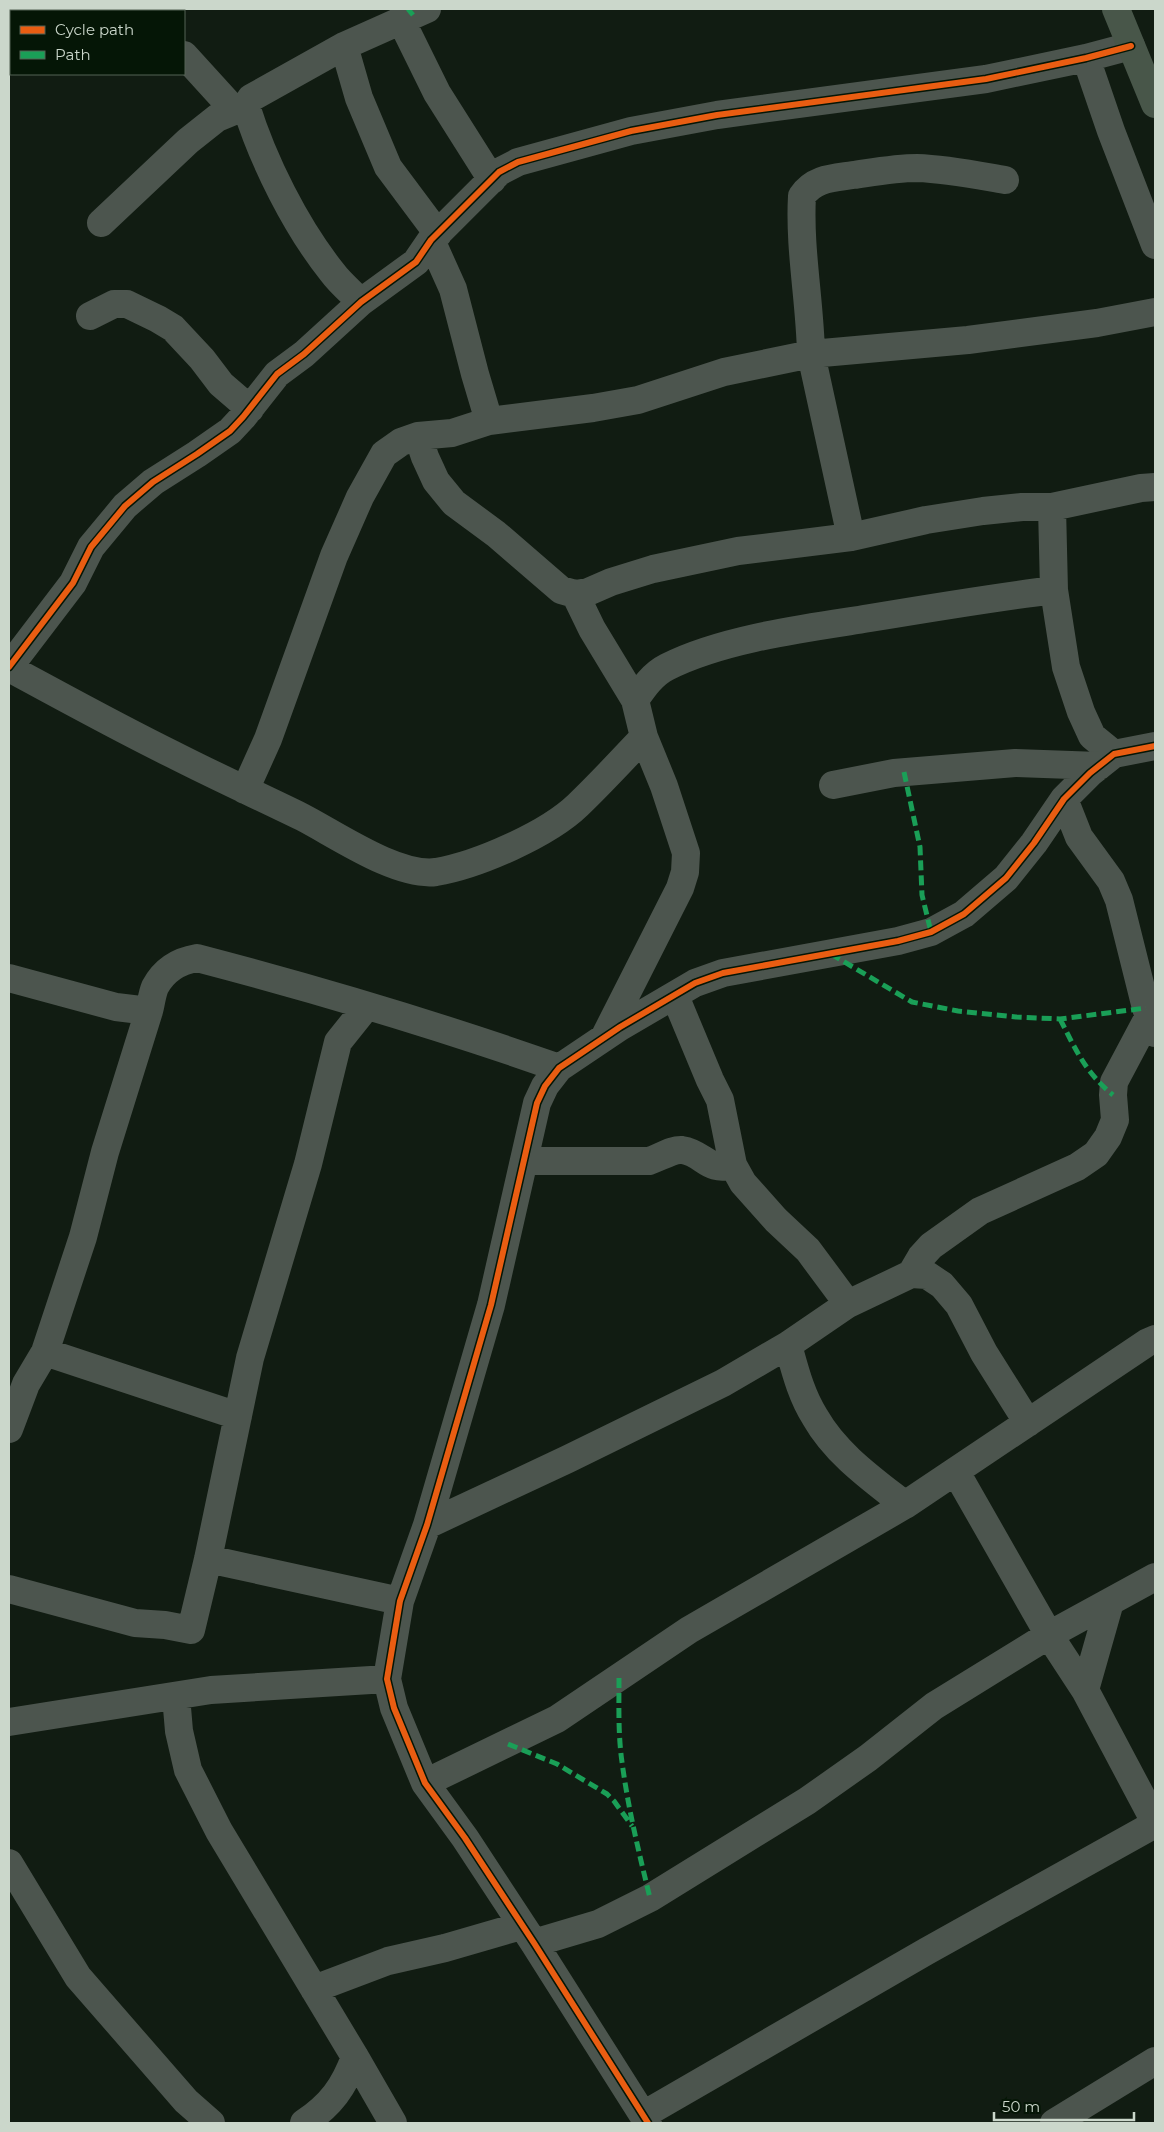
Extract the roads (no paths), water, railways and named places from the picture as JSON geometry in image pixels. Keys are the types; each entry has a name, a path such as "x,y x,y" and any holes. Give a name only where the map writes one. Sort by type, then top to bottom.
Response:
{"highway":[{"path":"1116,9 1155,104"}],"street":[{"path":"101,223 188,141 217,118 240,109 251,98 344,46 427,9"},
{"path":"401,20 437,93 492,180"},
{"path":"344,46 359,98 388,168 434,237 454,289 474,374 489,421"},
{"path":"644,737 577,806 537,833 506,850 437,872 422,872 387,862 302,817 163,750 9,668 74,584 91,547 125,506 153,482 230,431 277,374 304,354 361,302 416,262 434,237 499,172 518,162 631,131 717,114 953,84 1086,58 1131,46"},
{"path":"185,56 240,109 300,224 332,272 361,302"},
{"path":"1086,58 1111,131 1155,245"},
{"path":"851,537 811,354 810,325 803,262 802,196 807,188 819,180 918,168 959,172 1005,180"},
{"path":"90,316 114,304 127,304 158,319 182,338 221,384 250,409"},
{"path":"245,790 268,738 334,556 360,497 384,454 401,442 418,436 452,433 489,421 593,408 638,400 724,372 811,354 968,340 1097,323 1155,312"},
{"path":"418,436 424,457 436,481 454,503 496,534 561,590 575,594 588,592 611,582 653,569 738,550 851,537 926,520 1022,507 1052,506 1141,488 1155,487"},
{"path":"1052,506 1054,590 1066,667 1081,712 1106,760"},
{"path":"636,700 647,682 665,668 687,658 724,646 807,628 1054,590"},
{"path":"575,594 592,629 636,700 644,737 664,786 686,853 685,872 680,888 605,1037"},
{"path":"833,785 894,773 1006,763 1106,760 1155,746"},
{"path":"956,1472 1049,1635 1084,1690 1155,1823 927,1951 645,2119 465,1838 424,1783 394,1708 387,1679 400,1601 427,1524 491,1305 537,1103 545,1086 558,1068 605,1037 696,983 723,973 898,941 930,932 964,914 1006,878 1034,843 1064,799 1106,760"},
{"path":"911,1274 921,1257 931,1246 980,1211 1077,1167 1096,1154 1108,1137 1115,1120 1114,1082 1152,1025 1120,900 1111,882 1079,837 1064,799"},
{"path":"9,1428 26,1384 45,1352 83,1237 105,1152 155,987 174,965 184,960 197,958 296,984 366,1007 441,1028 558,1068"},
{"path":"9,978 116,1007 149,1011"},
{"path":"675,996 720,1100 733,1165 743,1183 776,1220 808,1250 848,1304"},
{"path":"9,1589 135,1623 164,1625 191,1630 208,1559 250,1358 308,1164 338,1042 366,1007"},
{"path":"524,1161 649,1161 663,1158 670,1152 680,1149 713,1166 723,1168 733,1165"},
{"path":"427,1524 568,1459 723,1383 788,1345 848,1304 911,1274 926,1275 942,1286 959,1305 984,1353 1028,1423"},
{"path":"424,1783 557,1719 689,1630 905,1505 1155,1339"},
{"path":"788,1345 798,1382 814,1417 829,1438 868,1476 905,1505"},
{"path":"45,1352 238,1416"},
{"path":"208,1559 400,1601"},
{"path":"314,1989 388,1961 445,1948 598,1924 650,1898 808,1801 868,1758 934,1706 1049,1635 1155,1577"},
{"path":"1084,1690 1110,1602"},
{"path":"9,1722 210,1690 387,1679"},
{"path":"176,1696 179,1731 188,1770 219,1831 355,2057 392,2123"},
{"path":"9,1863 78,1977 186,2101 211,2123"},
{"path":"304,2123 334,2098 346,2080 355,2057"},
{"path":"1054,2123 1155,2061"}]}
